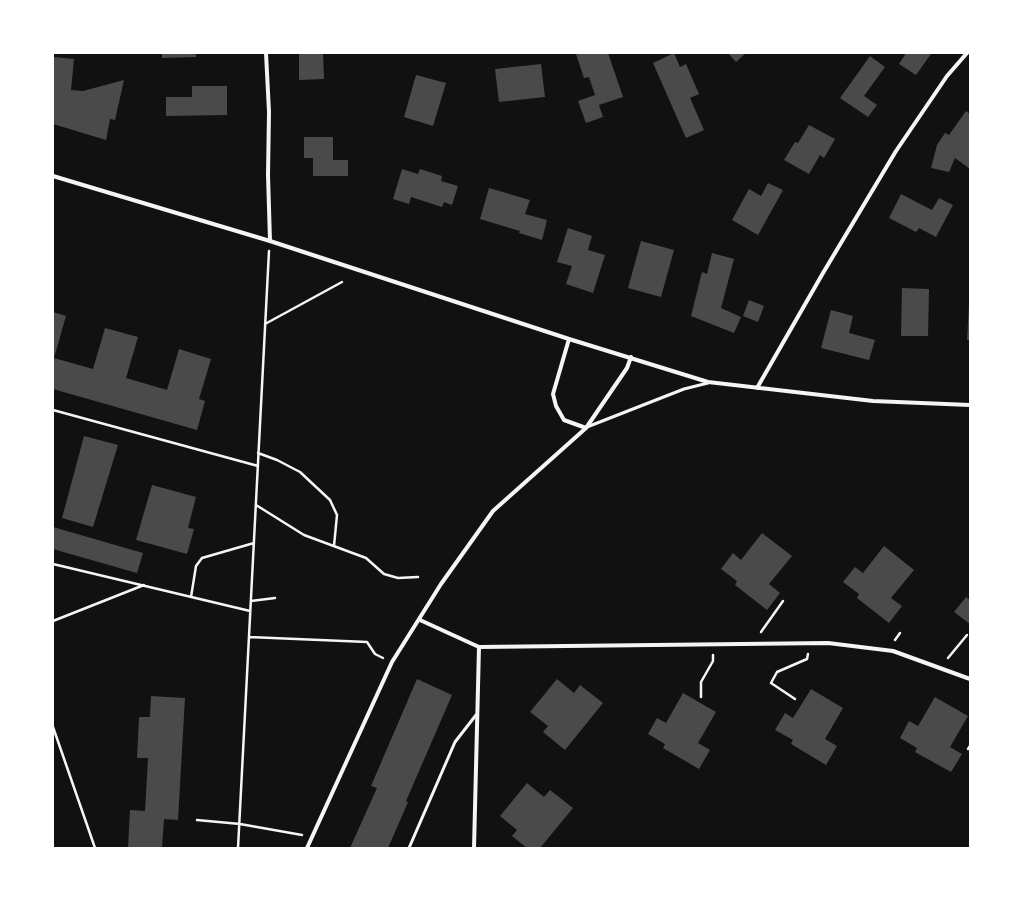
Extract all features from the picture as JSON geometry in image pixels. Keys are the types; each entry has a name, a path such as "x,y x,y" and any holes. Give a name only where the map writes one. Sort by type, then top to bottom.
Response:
{"street":[{"path":"266,53 269,112 268,175 270,241"},
{"path":"758,388 823,273 896,151 947,76 968,53"},
{"path":"53,176 270,241 569,339 708,382 873,401 970,405"},
{"path":"569,339 553,394 556,406 564,420 586,428"},
{"path":"307,848 392,662 442,584 493,511 586,428 627,368 631,357"},
{"path":"420,620 479,647 828,643 893,651 970,680"},
{"path":"474,848 476,715 479,647"}],"lane":[{"path":"586,428 684,389 708,382"},
{"path":"409,848 455,742 476,715"}],"path":[{"path":"238,848 268,257"},
{"path":"265,324 342,282"},
{"path":"53,410 258,466"},
{"path":"258,453 277,460 300,472 330,500 337,515 334,546"},
{"path":"256,505 304,535 366,558 384,574 398,578 418,577"},
{"path":"191,597 196,566 202,558 254,543"},
{"path":"53,564 144,584 250,611"},
{"path":"53,621 144,584"},
{"path":"251,601 275,598"},
{"path":"759,636 783,601"},
{"path":"940,668 967,635"},
{"path":"249,637 367,642 376,654 392,662"},
{"path":"701,697 701,682 713,661 714,644"},
{"path":"795,699 771,683 777,672 807,659 812,644"},
{"path":"53,727 96,848"},
{"path":"197,820 240,824 312,836"}],"building":[{"path":"162,53 196,53 196,57 162,58"},
{"path":"299,53 323,53 324,79 299,80"},
{"path":"608,53 623,97 599,105 603,117 586,123 578,101 595,95 589,77 584,78 576,54"},
{"path":"674,53 680,67 686,64 699,94 690,98 704,130 686,138 653,63"},
{"path":"728,53 746,53 736,62"},
{"path":"906,53 931,54 916,75 899,64"},
{"path":"870,56 885,67 864,96 877,105 868,117 840,98"},
{"path":"53,57 74,59 71,90 83,91 124,80 115,120 110,119 106,140 53,124"},
{"path":"541,64 545,97 499,102 495,69"},
{"path":"416,75 446,83 433,126 404,117"},
{"path":"192,86 227,86 227,115 166,116 166,97 192,97"},
{"path":"966,111 970,114 970,169 955,158 949,172 931,168 937,145 945,133 949,135"},
{"path":"809,125 835,139 824,158 820,155 809,174 784,160 795,142 798,143"},
{"path":"304,137 333,137 333,160 348,160 348,176 313,176 313,158 304,158"},
{"path":"402,169 418,174 420,169 442,176 441,181 458,186 452,205 444,202 442,207 411,197 409,204 393,199"},
{"path":"768,183 783,190 758,235 732,220 749,189 761,196"},
{"path":"489,188 530,200 525,214 547,220 542,240 519,233 520,231 480,219"},
{"path":"901,194 932,210 939,198 953,205 936,237 919,228 916,232 889,218"},
{"path":"568,228 592,236 588,250 605,255 593,293 566,284 572,266 557,262"},
{"path":"641,241 674,250 661,297 628,288"},
{"path":"712,253 734,259 721,308 741,317 734,333 691,316 702,272 707,274"},
{"path":"902,288 929,289 928,336 901,336"},
{"path":"749,300 764,306 758,322 743,316"},
{"path":"969,304 970,340 967,340"},
{"path":"831,310 853,316 849,333 875,340 869,360 821,348"},
{"path":"53,312 66,316 54,358 93,369 105,328 138,337 126,378 167,390 179,349 211,359 199,399 205,401 197,430 53,389"},
{"path":"84,436 118,445 93,527 62,518"},
{"path":"152,485 196,497 188,528 194,529 187,554 136,540"},
{"path":"53,527 143,553 137,573 53,549"},
{"path":"762,533 792,556 769,584 780,593 767,610 735,585 737,581 721,569 733,553 741,560"},
{"path":"884,546 914,570 891,598 902,606 889,623 857,598 859,594 843,582 855,567 863,573"},
{"path":"966,597 970,600 970,624 954,612"},
{"path":"417,679 452,695 406,801 408,802 388,848 350,848 377,788 371,786"},
{"path":"557,679 574,693 580,685 603,703 565,750 543,732 548,726 530,712"},
{"path":"811,689 843,708 825,739 837,746 826,765 791,744 793,740 775,730 785,713 793,718"},
{"path":"683,693 716,712 698,743 710,750 699,769 663,748 665,744 648,734 657,718 666,723"},
{"path":"151,696 185,698 178,820 164,819 162,848 128,848 130,810 145,811 148,758 137,758 139,717 150,717"},
{"path":"935,697 968,716 950,747 962,754 951,772 915,752 917,748 900,738 909,721 918,726"},
{"path":"527,783 544,797 550,790 573,808 540,848 527,848 512,836 517,830 500,816"}]}
